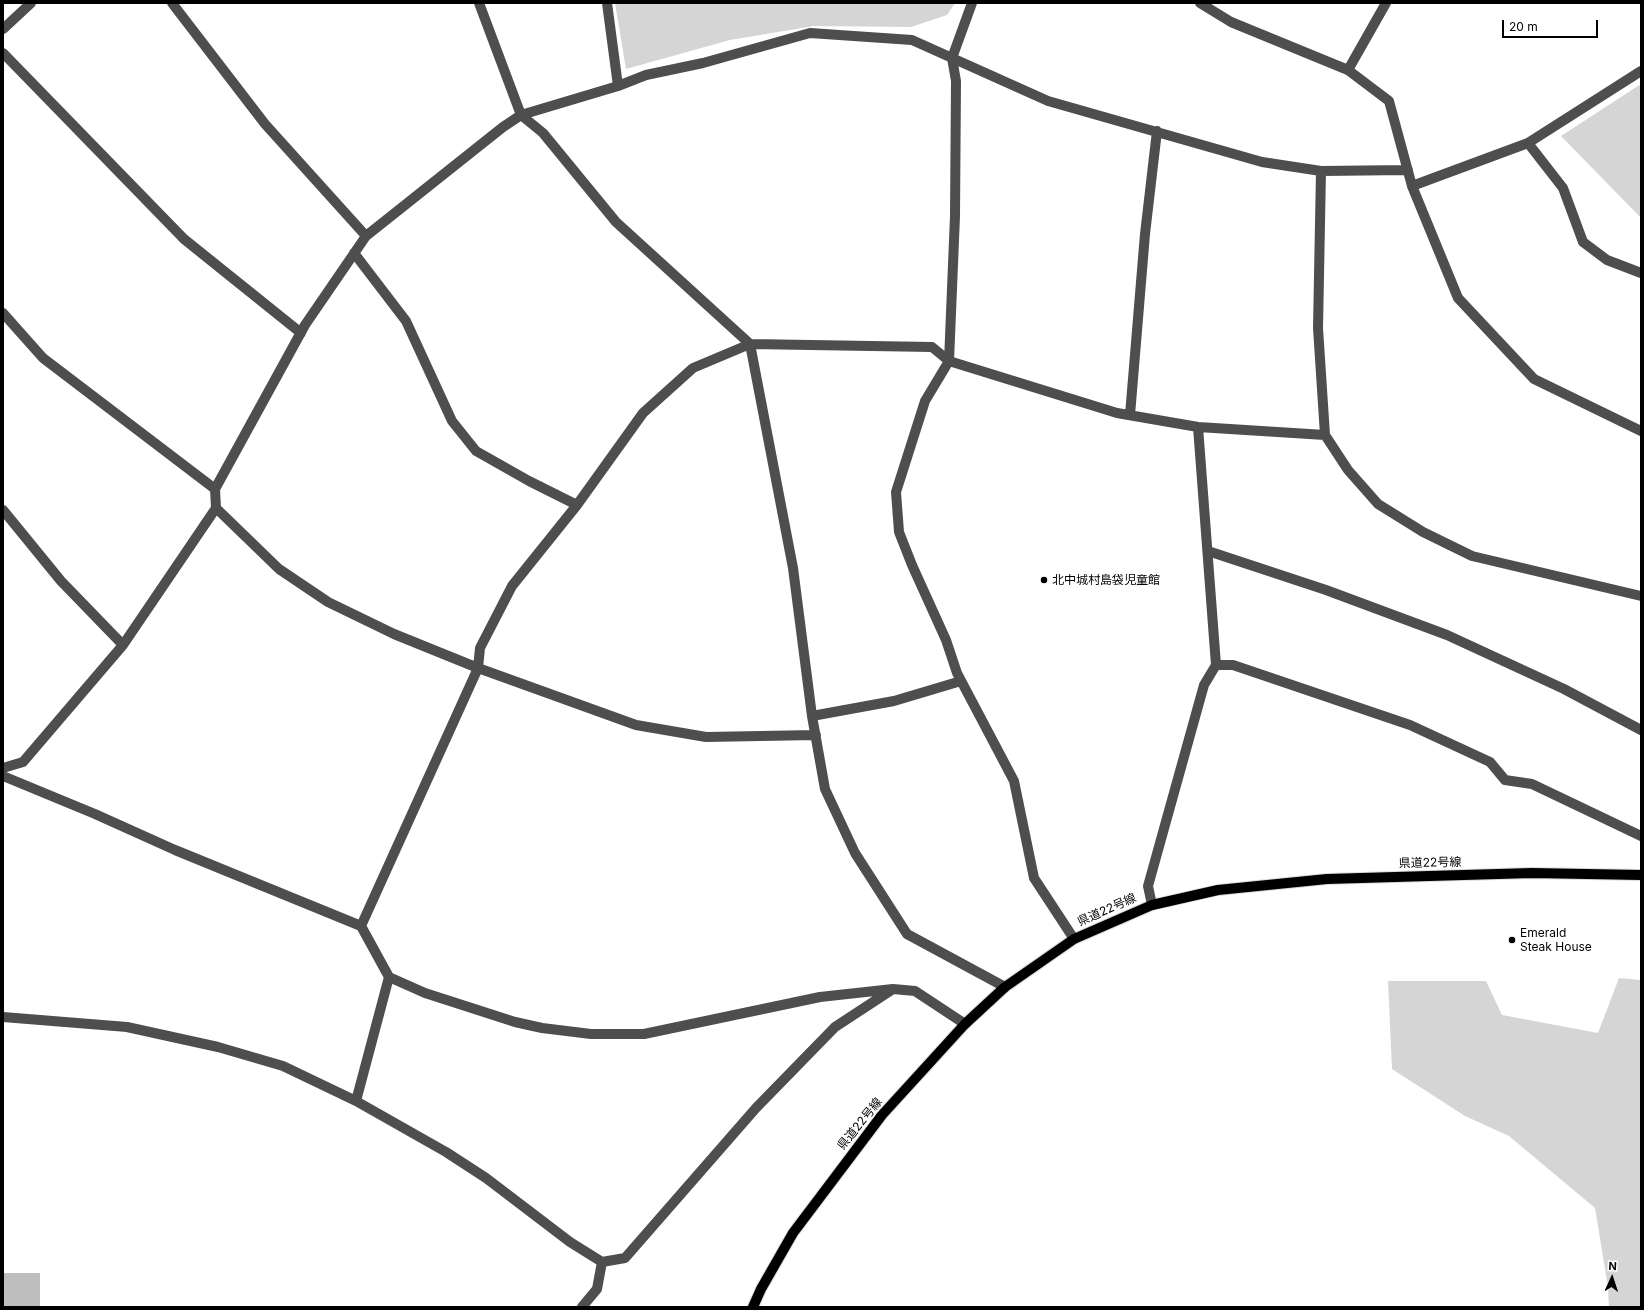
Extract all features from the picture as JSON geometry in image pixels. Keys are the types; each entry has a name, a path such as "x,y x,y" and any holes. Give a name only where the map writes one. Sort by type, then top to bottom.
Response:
{"main road":[{"name":"県道22号線","path":"753,1307 761,1289 793,1233 882,1115 965,1024 1005,987 1074,939 1152,905 1218,890 1327,879 1532,873 1612,873 1641,875"}],"street":[{"path":"3,29 31,3"},
{"path":"172,3 265,124 366,236"},
{"path":"480,3 521,115 543,133 616,222 750,344 793,568 812,716 825,789 855,853 907,934 1005,987"},
{"path":"607,3 618,86"},
{"path":"972,3 952,58 956,81 956,208 949,361 926,401 896,492 899,532 912,565 946,640 961,681 1014,781 1034,878 1074,939"},
{"path":"1200,3 1230,22 1348,70 1389,101 1412,186 1458,298 1534,379 1641,431"},
{"path":"1348,70 1386,3"},
{"path":"3,768 23,762 123,645 216,508 215,489 300,333 366,236 503,127 521,115 618,86 646,75 703,63 810,33 912,40 1048,100 1262,162 1321,171 1408,170"},
{"path":"3,53 184,239 300,333"},
{"path":"1412,186 1528,143 1641,71"},
{"path":"1130,415 1145,234 1156,131"},
{"path":"1528,143 1563,188 1583,242 1607,260 1641,273"},
{"path":"1321,171 1318,328 1325,435 1348,470 1378,504 1423,532 1472,556 1641,596"},
{"path":"354,253 406,321 452,421 476,451 529,481 577,505"},
{"path":"3,313 43,358 215,489"},
{"path":"361,926 478,668 480,648 512,586 577,505 643,413 693,368 750,344 932,347 949,361 1130,415 1198,427 1325,435"},
{"path":"1152,905 1148,886 1204,685 1216,665 1198,427"},
{"path":"216,508 279,569 328,602 394,634 478,668 636,725 706,737 816,735"},
{"path":"3,510 61,581 123,645"},
{"path":"1208,551 1326,590 1447,635 1564,689 1641,730"},
{"path":"1216,665 1233,665 1410,725 1490,762 1505,780 1532,784 1641,836"},
{"path":"812,716 894,701 961,681"},
{"path":"3,776 175,850 361,926 389,977 425,993 515,1022 542,1028 591,1034 644,1034 820,997 893,989 915,991 965,1024"},
{"path":"356,1100 389,977"},
{"path":"3,1016 127,1027 218,1047 283,1066 356,1100 446,1152 486,1178 570,1242 602,1262 625,1258 756,1108 825,1038 836,1027 893,989"},
{"path":"582,1307 597,1289 602,1262"}],"shaded area":[{"path":"615,3 955,3 947,15 911,27 814,26 730,40 626,69"},
{"path":"1641,84 1641,218 1561,136"},
{"path":"1619,978 1641,980 1641,1307 1609,1307 1608,1287 1595,1208 1509,1136 1465,1116 1392,1069 1388,981 1486,981 1502,1015 1598,1033"}],"building":[{"path":"3,1273 40,1273 40,1307 3,1307"}],"place":[{"name":"北中城村島袋児童館","path":"1044,580"},
{"name":"Emerald Steak House","path":"1512,940"}]}
